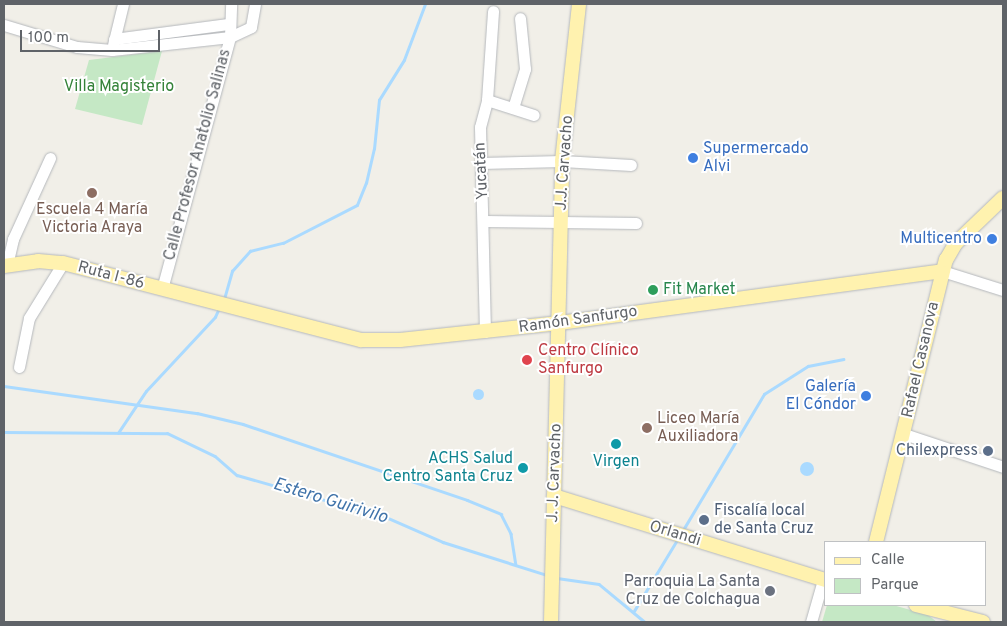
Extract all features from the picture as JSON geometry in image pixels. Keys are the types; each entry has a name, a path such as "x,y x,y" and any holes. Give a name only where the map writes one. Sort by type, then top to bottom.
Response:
{"main road":[{"name":"J.J. Carvacho","path":"559,323 562,161 579,4"},
{"name":"Rafael Casanova","path":"876,541 904,434 942,271 956,243 1003,198"},
{"name":"Ruta I-86","path":"5,266 38,261 63,263 216,303"},
{"name":"Ramón Sanfurgo","path":"216,303 361,340 400,340 559,323 942,271"},
{"name":"J. J. Carvacho","path":"552,622 559,323"},
{"name":"Orlandi","path":"554,496 824,580"},
{"path":"918,606 945,618 983,622"}],"street":[{"path":"113,44 123,4"},
{"path":"4,25 77,47 230,37 228,24 231,4"},
{"name":"Calle Profesor Anatolio Salinas","path":"162,289 230,37 251,27 255,4"},
{"name":"Yucatán","path":"485,332 485,221 480,128 487,100 493,11"},
{"path":"513,108 524,69 520,18"},
{"path":"113,44 228,24"},
{"path":"487,100 534,115"},
{"path":"5,266 13,239 50,158"},
{"path":"482,163 562,161 630,165"},
{"path":"485,221 636,223"},
{"path":"19,367 29,318 63,263"},
{"path":"942,271 1003,290"},
{"path":"904,434 1003,467"},
{"path":"811,622 824,580"}],"green space":[{"name":"Villa Magisterio","path":"162,51 142,125 75,109 89,60"},
{"path":"827,606 896,606 928,615 937,622 822,622"}],"water":[{"path":"478,388 484,394 478,400 472,394"},
{"path":"807,462 812,464 814,469 812,474 807,476 802,474 800,469 802,464"}],"waterway":[{"path":"224,299 232,271 250,251 283,243 357,205 366,183 374,149 379,100 404,60 425,4"},
{"path":"118,433 146,391 215,317 219,308"},
{"path":"683,530 764,394 808,366 843,359"},
{"path":"4,386 197,413 243,424 467,500 501,514 511,534 516,564"},
{"name":"Estero Guirivilo","path":"4,432 167,433 215,456 237,475 388,518 443,542 547,575"},
{"path":"634,611 677,540"},
{"name":"Estero Guirivilo","path":"557,578 599,584 645,622"}],"place":[{"name":"Supermercado Alvi","path":"693,158"},
{"name":"Escuela 4 María Victoria Araya","path":"92,193"},
{"name":"Multicentro","path":"992,239"},
{"name":"Fit Market","path":"653,290"},
{"name":"Centro Clínico Sanfurgo","path":"527,360"},
{"name":"Galería El Cóndor","path":"866,396"},
{"name":"Liceo María Auxiliadora","path":"647,428"},
{"name":"Virgen","path":"616,444"},
{"name":"Chilexpress","path":"988,451"},
{"name":"ACHS Salud Centro Santa Cruz","path":"523,468"},
{"name":"Fiscalía local de Santa Cruz","path":"704,520"},
{"name":"Parroquia La Santa Cruz de Colchagua","path":"770,591"}]}
